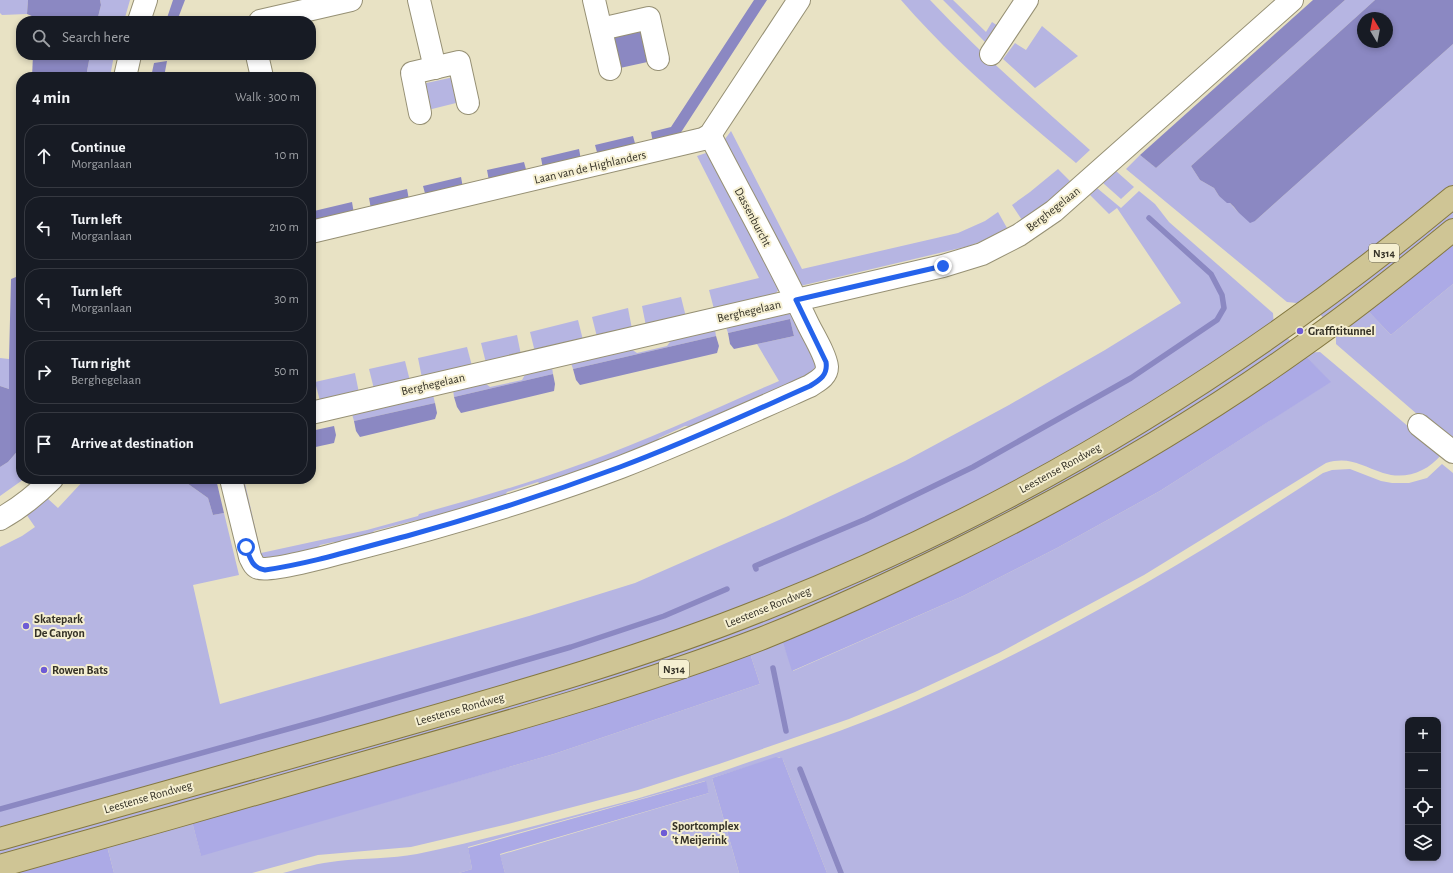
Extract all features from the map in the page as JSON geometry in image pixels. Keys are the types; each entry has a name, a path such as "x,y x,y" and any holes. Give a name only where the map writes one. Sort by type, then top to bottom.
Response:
{"main road":[{"name":"Leestense Rondweg","path":"0,839 519,692 651,650 760,611 854,571 989,507 1070,463 1194,389 1313,307 1386,252 1453,197"},
{"name":"Leestense Rondweg","path":"0,866 557,707 665,672 767,636 870,592 956,551 1036,510 1167,435 1298,350 1453,230"}],"street":[{"path":"141,16 146,0"},
{"path":"282,16 351,0"},
{"path":"419,0 435,68"},
{"path":"594,0 610,70"},
{"path":"710,135 799,0"},
{"path":"991,54 1027,0"},
{"name":"Berghegelaan","path":"316,412 943,266 982,254 1019,235 1054,211 1292,0"},
{"path":"601,29 650,18 658,59"},
{"path":"126,72 129,60"},
{"path":"258,60 261,72"},
{"path":"420,113 412,73 459,62 468,103"},
{"name":"Laan van de Highlanders","path":"316,231 696,142 704,140 710,135"},
{"name":"Dassenburcht","path":"232,484 250,557 256,567 260,569 274,568 330,556 443,526 549,492 650,455 731,421 810,386 820,380 826,372 826,362 796,300 710,135"},
{"path":"1419,425 1453,452"},
{"path":"0,519 16,510 47,484"}],"shaded area":[{"path":"0,0 28,0 27,14 2,15 0,13"},
{"path":"28,0 100,0 101,5 98,16 32,16 27,14"},
{"path":"100,0 130,0 125,16 98,16 101,5"},
{"path":"173,0 185,0 179,16 168,16"},
{"path":"754,0 767,0 678,137 653,143 651,132 671,127"},
{"path":"901,0 930,0 988,58 1090,150 1076,163 963,64"},
{"path":"943,0 953,0 986,32 992,22 998,26 987,44"},
{"path":"1313,0 1345,0 1156,168 1140,155"},
{"path":"1345,0 1375,0 1362,12 1357,12 1357,16 1191,166 1200,180 1214,188 1219,196 1230,203 1238,212 1255,221 1453,44 1453,189 1306,304 1287,302 1126,169 1140,155 1156,168"},
{"path":"1375,0 1453,0 1453,44 1255,221 1250,223 1230,203 1227,203 1219,196 1214,188 1200,180 1191,166 1357,16 1357,48 1393,48 1393,12 1362,12"},
{"path":"1042,26 1078,56 1035,88 1003,59 1015,43 1026,50"},
{"path":"645,31 652,61 620,68 613,37"},
{"path":"33,60 89,60 87,72 32,72"},
{"path":"89,60 113,60 111,72 87,72"},
{"path":"167,61 165,72 152,72 154,63"},
{"path":"454,77 460,102 428,110 422,84"},
{"path":"731,131 802,269 958,233 985,221 998,212 1007,228 969,246 796,287 722,143"},
{"path":"633,136 636,147 598,156 595,145"},
{"path":"579,149 581,160 543,169 541,158"},
{"path":"709,152 779,289 771,296 714,309 709,290 759,278 697,156"},
{"path":"524,162 527,173 489,181 487,170"},
{"path":"1058,169 1070,181 1046,203 1022,220 1012,205"},
{"path":"1116,171 1134,187 1121,199 1103,183"},
{"path":"461,177 463,188 426,197 423,186"},
{"path":"1097,188 1121,208 1139,191 1155,204 1169,222 1273,313 1274,327 1142,414 864,561 591,663 0,833 0,547 22,536 35,527 26,514 47,498 58,508 80,484 188,484 208,498 213,515 224,513 239,575 193,585 220,704 529,616 635,583 786,517 905,461 1009,405 1105,350 1181,303 1117,208 1109,214 1090,195"},
{"path":"407,189 409,200 371,209 369,198"},
{"path":"352,202 354,214 316,222 316,211"},
{"path":"1453,205 1453,223 1327,322 1317,311"},
{"path":"1453,238 1453,284 1391,335 1365,308"},
{"path":"16,277 16,453 8,462 0,467 0,386 9,389 11,279"},
{"path":"1453,284 1453,443 1425,421 1336,344 1336,330 1365,308 1391,335"},
{"path":"681,297 686,317 646,326 642,306"},
{"path":"628,308 632,329 597,337 592,317"},
{"path":"787,313 794,315 818,365 814,374 695,427 685,426 659,438 655,445 540,484 538,482 507,492 502,500 425,522 417,520 374,531 369,538 339,544 334,542 320,545 315,552 269,562 259,558 240,484 245,484 261,553 367,530 418,516 419,514 543,477 609,454 779,381 757,344 794,336 790,319 728,333 726,327"},
{"path":"790,319 794,336 734,349 730,344 728,333"},
{"path":"578,320 583,340 535,352 530,332"},
{"path":"715,330 716,336 573,369 571,363 631,349 637,353 667,346 672,339"},
{"path":"1284,334 1294,345 1208,403 952,547 688,659 0,861 0,845 858,576"},
{"path":"517,335 521,355 486,363 481,343"},
{"path":"716,336 719,346 717,353 580,385 576,380 573,369"},
{"path":"467,347 472,366 422,378 418,358"},
{"path":"1320,352 1441,455 1422,470 1399,476 1383,473 1349,461 1334,461 1326,463 1144,575 999,653 915,692 849,719 638,790 508,824 411,847 318,855 252,873 114,873 106,842 191,818 201,855 554,754 760,684 749,650 781,637 793,671 963,596 1057,548 1160,491 1330,382 1303,353"},
{"path":"1303,353 1331,382 1160,491 1057,548 963,596 792,671 781,637"},
{"path":"0,358 9,359 9,389 0,386"},
{"path":"405,361 410,381 374,389 369,369"},
{"path":"552,367 553,374 454,397 453,390 485,383 490,387 522,380 526,373"},
{"path":"355,373 359,393 320,401 316,382"},
{"path":"553,374 555,384 554,391 461,413 457,407 454,397"},
{"path":"433,395 435,403 354,421 352,414"},
{"path":"435,403 437,413 435,419 360,437 356,431 354,421"},
{"path":"334,426 336,435 334,443 316,447 316,430"},
{"path":"16,453 17,484 0,496 0,467 8,462"},
{"path":"1442,464 1453,473 1453,873 827,873 783,760 779,757 712,778 739,873 505,873 500,855 709,793 705,781 468,847 472,869 459,873 283,873 331,862 417,854 499,835 650,795 813,740 877,717 919,699 972,675 1075,623 1176,566 1323,473 1332,470 1350,469 1381,481 1392,483 1409,483 1427,478"},
{"path":"188,484 217,484 224,513 213,515 208,498"},
{"path":"749,650 760,684 554,754 201,856 191,818"},
{"path":"776,757 782,758 783,760 827,873 739,873 712,778"},
{"path":"706,781 709,793 500,854 505,873 459,873 472,869 468,848"},
{"path":"106,842 114,873 0,873"}],"waterway":[{"path":"756,569 755,566 866,519 973,467 1131,378 1217,320 1224,308 1222,295 1211,274 1149,218"},
{"path":"0,809 324,719 571,647 664,616 727,589"},
{"path":"773,668 786,731"},
{"path":"800,769 841,873"}],"place":[{"name":"Graffititunnel","path":"1300,331"},
{"name":"Skatepark De Canyon","path":"26,626"},
{"name":"Rowen Bats","path":"44,670"},
{"name":"Sportcomplex 't Meijerink","path":"664,833"}],"route":[{"path":"246,547 256,567 265,570 330,556 443,526 492,511 621,466 679,443 810,386 824,376 827,367 826,362 796,300 943,266"}]}
